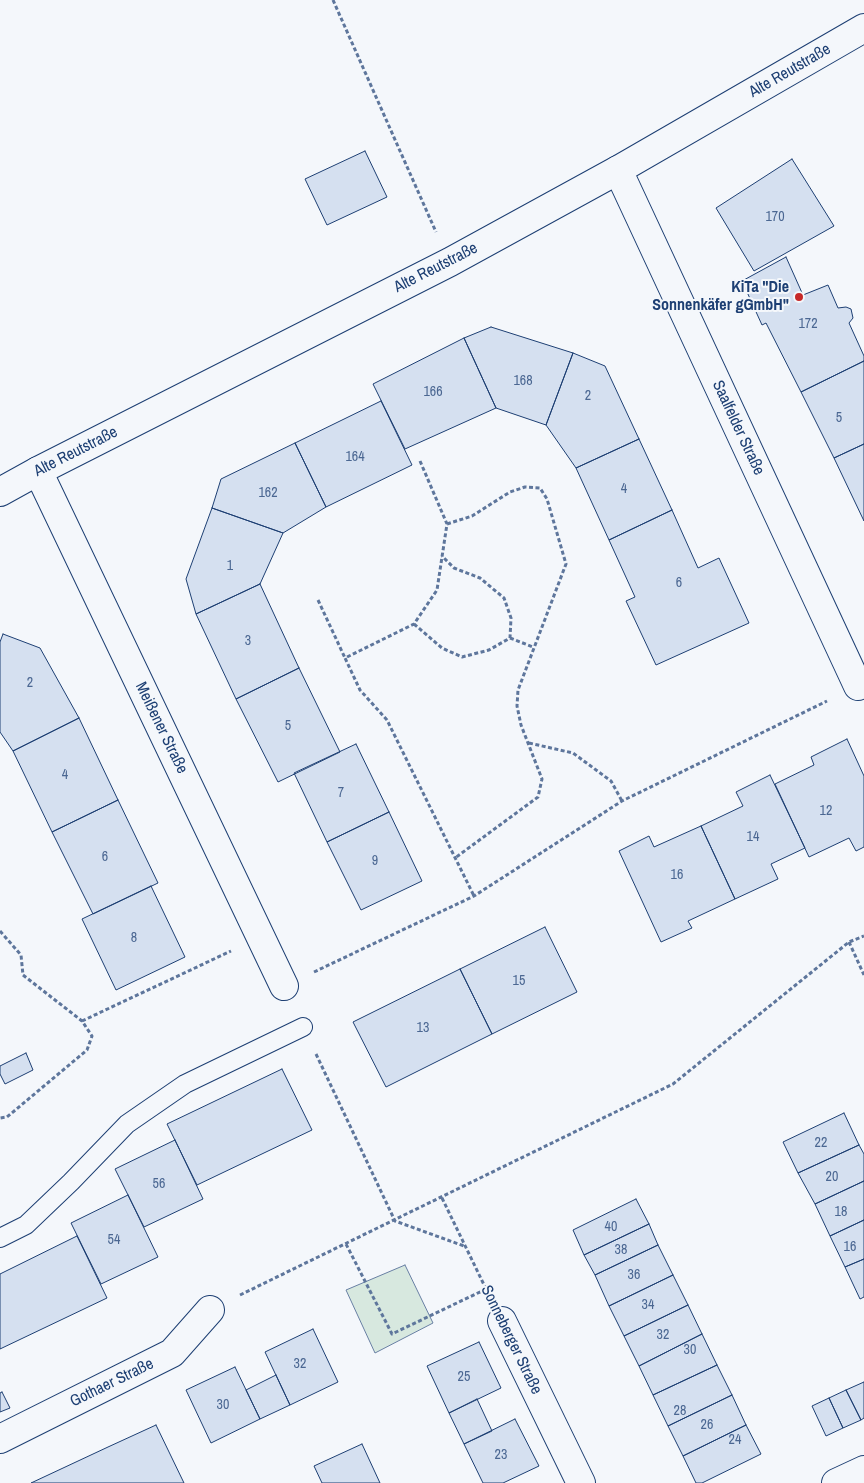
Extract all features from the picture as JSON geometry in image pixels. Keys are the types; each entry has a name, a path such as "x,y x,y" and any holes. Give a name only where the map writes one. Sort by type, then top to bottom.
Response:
{"street":[{"name":"Alte Reutstraße","path":"0,492 450,262 618,170 864,28"},
{"name":"Saalfelder Straße","path":"618,170 858,686"},
{"name":"Meißener Straße","path":"38,471 284,986"},
{"name":"Gothaer Straße","path":"0,1439 172,1353 210,1310"},
{"name":"Sonneberger Straße","path":"502,1321 581,1483"},
{"path":"836,1483 864,1470"}],"lane":[{"path":"0,1238 26,1225 127,1124 185,1084 303,1027"}],"path":[{"path":"333,0 450,262"},
{"path":"345,658 414,624 437,590 447,524 420,461"},
{"path":"447,524 472,516 510,492 525,487 540,488 547,499 566,564 518,690 517,706 521,725 542,779 538,797 454,858"},
{"path":"442,556 454,568 480,578 504,598 511,618 510,638"},
{"path":"318,600 360,690 387,720 474,896"},
{"path":"414,624 442,648 462,657 489,650 510,638"},
{"path":"510,638 533,647"},
{"path":"284,986 474,896 622,801 858,686"},
{"path":"528,743 572,753 611,780 622,801"},
{"path":"0,931 21,955 23,975 82,1021 92,1036 87,1050 7,1117 0,1118"},
{"path":"210,1310 673,1084 849,942 864,936"},
{"path":"82,1021 262,937"},
{"path":"849,942 864,975"},
{"path":"303,1027 395,1221 464,1246"},
{"name":"Sonneberger Straße","path":"442,1197 464,1246 502,1321"},
{"path":"346,1244 392,1334 486,1289"}],"shaded area":[{"path":"405,1265 433,1323 375,1353 346,1290"}],"building":[{"path":"365,151 387,197 327,225 305,179"},
{"path":"792,159 834,226 754,271 716,208"},
{"path":"786,257 803,295 828,285 838,308 846,307 851,309 853,318 849,323 864,356 864,361 801,392 766,323 762,325 742,281"},
{"path":"491,327 573,353 546,425 496,408 464,338"},
{"path":"464,338 496,408 405,449 373,384"},
{"path":"573,353 605,366 639,439 576,468 546,425"},
{"path":"864,361 864,444 834,458 801,392"},
{"path":"381,401 412,465 326,507 295,443"},
{"path":"639,439 672,510 609,540 576,468"},
{"path":"295,443 326,507 283,533 212,508 221,479"},
{"path":"864,444 864,521 834,458"},
{"path":"212,508 283,533 260,584 196,614 186,579"},
{"path":"672,510 698,568 719,558 749,623 656,665 626,601 635,597 609,540"},
{"path":"260,584 299,668 236,699 196,614"},
{"path":"3,634 40,648 79,718 13,751 0,732 0,642"},
{"path":"299,668 340,752 278,782 236,699"},
{"path":"79,718 118,800 52,832 13,751"},
{"path":"847,739 864,776 864,847 856,851 849,838 809,857 775,784 814,765 811,757"},
{"path":"356,744 389,812 327,842 294,773"},
{"path":"770,775 805,848 771,864 778,879 735,899 701,826 743,806 736,792"},
{"path":"118,800 158,883 93,914 52,832"},
{"path":"389,812 422,881 361,910 327,842"},
{"path":"701,826 735,899 688,921 692,928 661,942 619,851 649,836 654,847"},
{"path":"151,886 185,957 116,990 82,919"},
{"path":"545,927 577,992 492,1034 460,969"},
{"path":"460,969 492,1034 386,1087 353,1022"},
{"path":"26,1053 33,1070 5,1084 0,1074 0,1066"},
{"path":"282,1069 312,1130 197,1185 167,1124"},
{"path":"844,1113 859,1145 798,1173 783,1142"},
{"path":"175,1140 203,1199 144,1227 115,1169"},
{"path":"859,1145 864,1154 864,1181 815,1204 798,1173"},
{"path":"864,1181 864,1220 830,1236 815,1204"},
{"path":"128,1195 158,1257 101,1284 71,1223"},
{"path":"636,1199 649,1224 584,1255 573,1230"},
{"path":"864,1220 864,1259 845,1267 830,1236"},
{"path":"649,1224 658,1245 595,1275 584,1255"},
{"path":"77,1236 107,1298 0,1349 0,1274"},
{"path":"658,1245 673,1275 609,1306 595,1275"},
{"path":"864,1259 864,1297 860,1299 845,1267"},
{"path":"673,1275 688,1305 624,1336 609,1306"},
{"path":"688,1305 702,1334 639,1366 624,1336"},
{"path":"313,1329 338,1382 290,1405 265,1352"},
{"path":"702,1334 717,1365 653,1395 639,1366"},
{"path":"479,1342 501,1388 449,1413 427,1366"},
{"path":"717,1365 732,1395 668,1426 653,1395"},
{"path":"235,1367 260,1419 211,1443 186,1390"},
{"path":"276,1375 290,1405 260,1419 246,1390"},
{"path":"864,1382 864,1418 861,1420 846,1390"},
{"path":"846,1390 861,1420 843,1428 829,1398"},
{"path":"2,1392 10,1408 0,1412 0,1393"},
{"path":"732,1395 746,1425 683,1456 668,1426"},
{"path":"829,1398 843,1428 826,1436 812,1406"},
{"path":"477,1399 492,1431 464,1444 449,1413"},
{"path":"515,1419 539,1466 503,1483 483,1483 464,1444"},
{"path":"156,1425 184,1483 31,1483 108,1447"},
{"path":"746,1425 761,1454 702,1483 696,1483 683,1456"},
{"path":"362,1444 380,1483 322,1483 314,1466"}],"place":[{"name":"KiTa \"Die Sonnenkäfer gGmbH\"","path":"799,297"}]}
